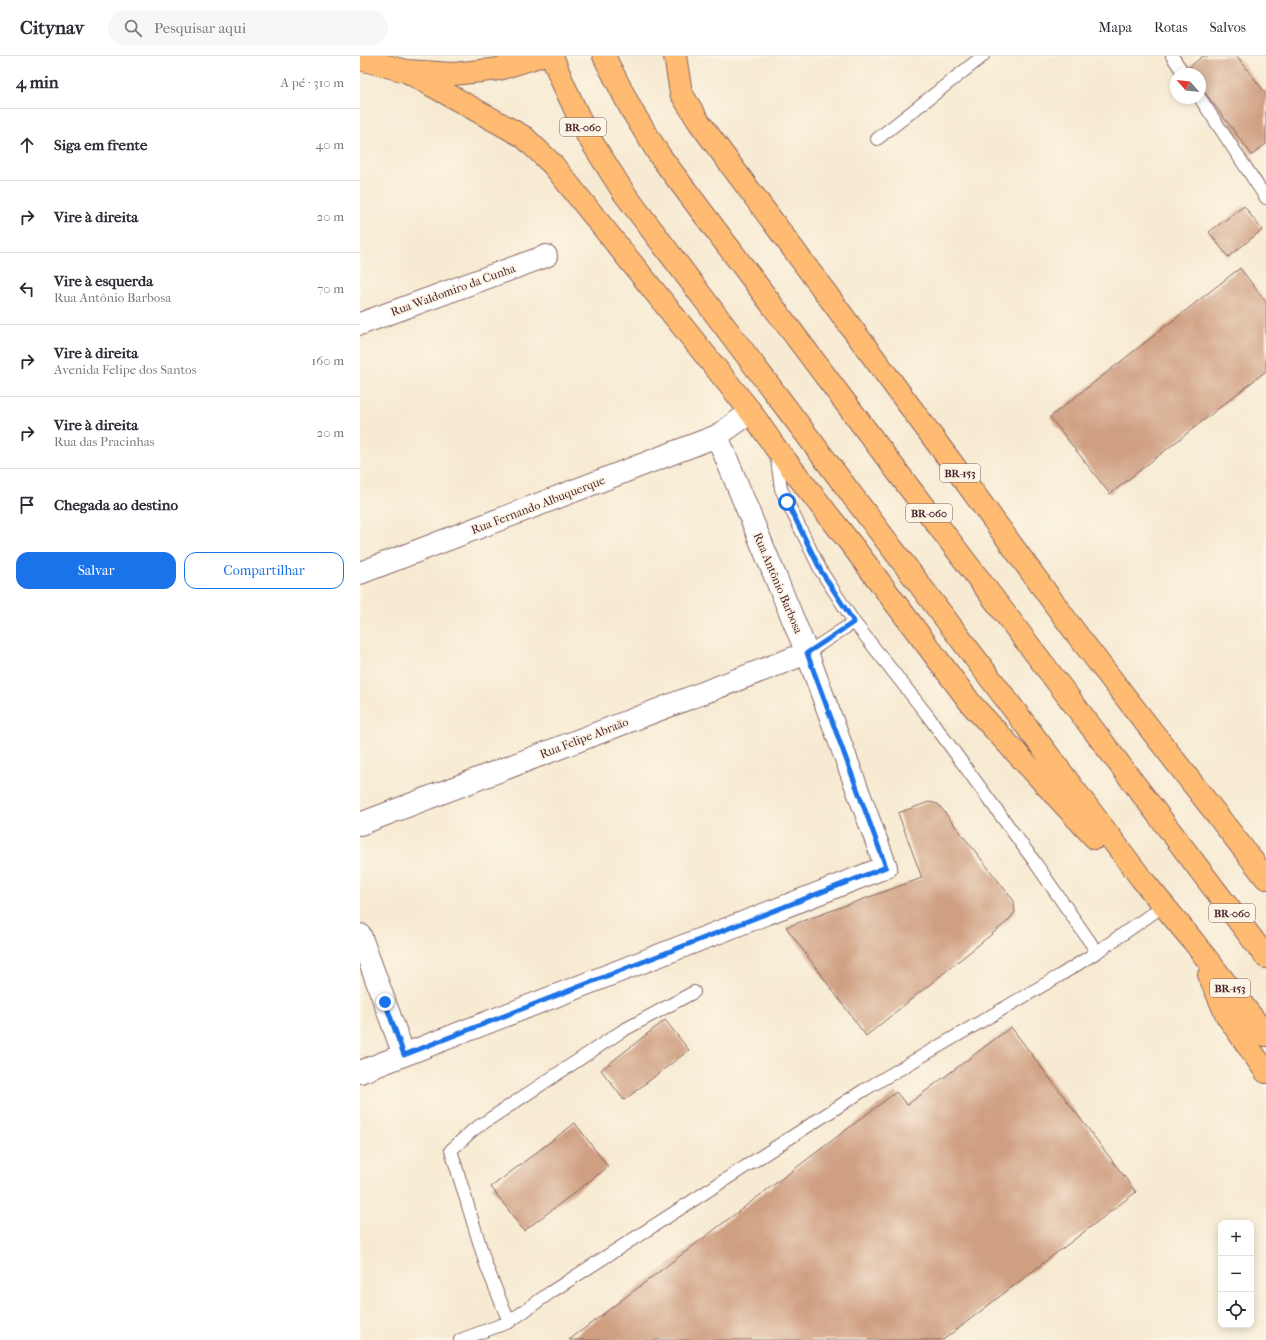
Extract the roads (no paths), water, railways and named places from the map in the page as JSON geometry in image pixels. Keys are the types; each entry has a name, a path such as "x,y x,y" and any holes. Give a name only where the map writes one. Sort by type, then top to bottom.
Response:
{"highway":[{"path":"360,59 406,71 453,74 499,69 539,56"},
{"name":"BR-060","path":"552,56 586,133 624,193 1141,878"},
{"name":"BR-060","path":"604,56 632,112 660,156 927,511 1266,957"},
{"name":"BR-153","path":"675,56 681,93 699,122 1078,636 1266,878"},
{"path":"406,71 524,137 553,165 751,412 775,447 854,548 972,705 1093,836 1141,878"},
{"name":"BR-153","path":"1141,878 1193,941 1266,1035"},
{"path":"1193,941 1227,1016 1266,1072"}],"street":[{"name":"Rua Waldomiro da Cunha","path":"360,324 546,256"},
{"name":"Rua Fernando Albuquerque","path":"360,573 717,436 751,412"},
{"name":"Rua Antônio Barbosa","path":"404,1055 886,867 807,653 717,436"},
{"name":"Rua Felipe Abraão","path":"360,824 807,653"},
{"path":"360,935 404,1055 360,1072"}],"lane":[{"path":"877,139 982,56"},
{"path":"1172,56 1180,68"},
{"path":"1204,104 1266,198"},
{"path":"775,447 780,489 821,571 854,622 932,721 1034,861 1097,952"},
{"path":"807,653 854,622"},
{"path":"460,1340 509,1322 551,1292 864,1090 1059,976 1097,952 1163,906"},
{"path":"509,1322 486,1265 451,1150 473,1130 622,1031 694,992"}]}
